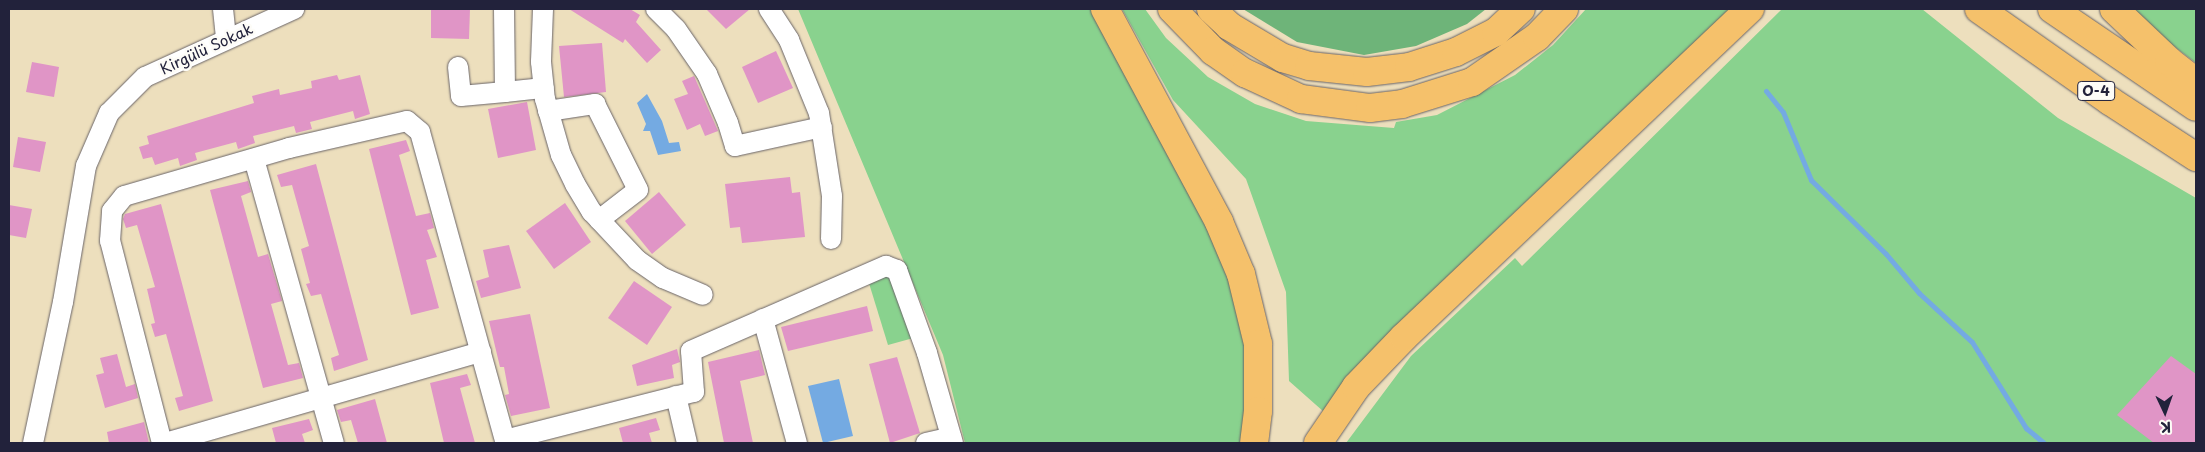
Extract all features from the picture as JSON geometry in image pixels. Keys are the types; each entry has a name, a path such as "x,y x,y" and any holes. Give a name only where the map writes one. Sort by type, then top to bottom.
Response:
{"highway":[{"path":"1105,9 1219,222 1241,274 1258,344 1258,411 1254,443"},
{"path":"1172,9 1213,51 1245,73 1301,99 1370,108 1402,104 1472,82 1538,37 1564,9"},
{"path":"1211,9 1229,26 1283,58 1308,66 1367,72 1409,67 1456,52 1496,32 1521,9"},
{"path":"1318,443 1356,387 1404,336 1750,9"},
{"path":"1970,9 1988,16"},
{"name":"O-4","path":"2052,9 2196,107"},
{"path":"2114,9 2168,60 2196,82"},
{"name":"O-4","path":"1988,16 2196,157"}],"street":[{"path":"223,9 226,38"},
{"name":"Kirgülü Sokak","path":"33,443 64,302 86,166 109,113 145,77 226,38 294,9"},
{"path":"504,9 505,92"},
{"path":"543,9 544,88 548,111 561,154 599,220 637,260 663,278 703,295"},
{"path":"656,9 676,29 706,74 728,123 735,146 822,127"},
{"path":"769,9 790,40 803,70 822,127 832,196 831,238"},
{"path":"458,67 461,96 544,88"},
{"path":"548,111 595,104 638,190 599,220"},
{"path":"481,352 164,443 110,241 112,211 124,196 254,159 407,121 420,132 506,441 694,392 691,351 886,266 897,270 927,353 952,440 926,443"},
{"path":"254,159 334,443"},
{"path":"764,319 797,443"},
{"path":"676,396 687,443"}],"green space":[{"path":"798,9 1095,9 1226,258 1250,361 1243,443 965,443 943,355"},
{"path":"1122,9 1145,9 1166,38 1208,77 1255,104 1306,121 1394,128 1396,122 1437,115 1515,75 1553,45 1586,9 1730,9 1474,251 1388,337 1324,412 1289,381 1286,292 1246,179 1173,100"},
{"path":"1243,9 1486,9 1467,24 1416,46 1364,55 1297,42"},
{"path":"1782,9 1922,9 2058,118 2196,198 2196,443 1346,443 1411,356 1515,258 1522,266"},
{"path":"2131,9 2196,9 2196,63 2163,38"},
{"path":"895,273 917,337 888,345 868,280"}],"water":[{"path":"647,94 662,121 669,143 679,142 681,151 658,155 650,131 643,131 646,124 637,103"},
{"path":"839,379 853,436 823,443 808,386"}],"building":[{"path":"431,9 470,9 469,39 431,38"},
{"path":"569,9 630,9 640,15 636,22 661,50 647,63 625,39 623,43"},
{"path":"706,9 750,9 726,29"},
{"path":"602,43 606,92 564,97 559,46"},
{"path":"776,51 793,88 758,103 742,67"},
{"path":"32,62 59,67 54,97 26,92"},
{"path":"337,75 339,80 360,75 370,114 355,119 353,111 310,122 312,129 296,133 294,126 253,136 255,143 238,149 236,142 195,153 197,160 180,166 178,158 155,165 152,157 143,159 139,147 149,144 147,136 254,103 252,96 279,89 280,95 312,88 311,81"},
{"path":"694,76 718,131 705,136 700,124 687,130 674,99 688,94 682,81"},
{"path":"527,102 536,150 498,158 488,109"},
{"path":"18,137 46,142 40,172 13,167"},
{"path":"406,140 410,151 399,155 416,216 430,213 434,228 427,230 437,257 426,260 439,308 411,315 369,149"},
{"path":"316,164 368,360 334,371 331,358 339,355 321,294 311,296 306,284 310,283 301,249 309,246 292,185 281,187 277,175"},
{"path":"790,177 792,193 800,192 805,237 742,243 740,227 730,228 725,184"},
{"path":"248,181 251,192 241,196 258,257 268,254 282,301 271,304 288,365 299,363 303,378 263,388 210,190"},
{"path":"659,192 686,225 652,254 625,221"},
{"path":"565,203 591,242 554,269 526,231"},
{"path":"161,204 213,401 179,411 175,398 183,396 166,334 155,337 151,324 155,323 147,289 155,287 137,225 126,228 123,219 125,214"},
{"path":"9,205 32,209 26,238 9,235"},
{"path":"509,245 521,288 481,298 476,281 489,277 483,250"},
{"path":"634,281 672,307 647,345 608,318"},
{"path":"867,306 873,331 788,351 781,327"},
{"path":"530,314 550,408 511,416 505,395 509,394 504,367 500,367 489,321"},
{"path":"677,349 680,362 672,365 674,378 637,386 632,365"},
{"path":"759,350 765,375 740,381 753,443 724,443 708,362"},
{"path":"117,354 126,387 135,384 138,398 105,408 96,375 104,373 100,358"},
{"path":"2171,356 2196,374 2196,443 2154,443 2117,415"},
{"path":"897,357 920,433 890,443 869,364"},
{"path":"467,374 471,385 460,388 475,443 444,443 430,383"},
{"path":"375,399 387,443 358,443 351,420 341,422 337,410"},
{"path":"656,418 660,430 649,433 652,443 623,443 619,428"},
{"path":"309,419 313,430 302,434 305,443 276,443 272,428"},
{"path":"144,422 149,443 109,443 107,432"}],"waterway":[{"path":"1766,91 1783,112 1811,180 1886,254 1919,293 1972,342 2026,428 2044,443"}]}
